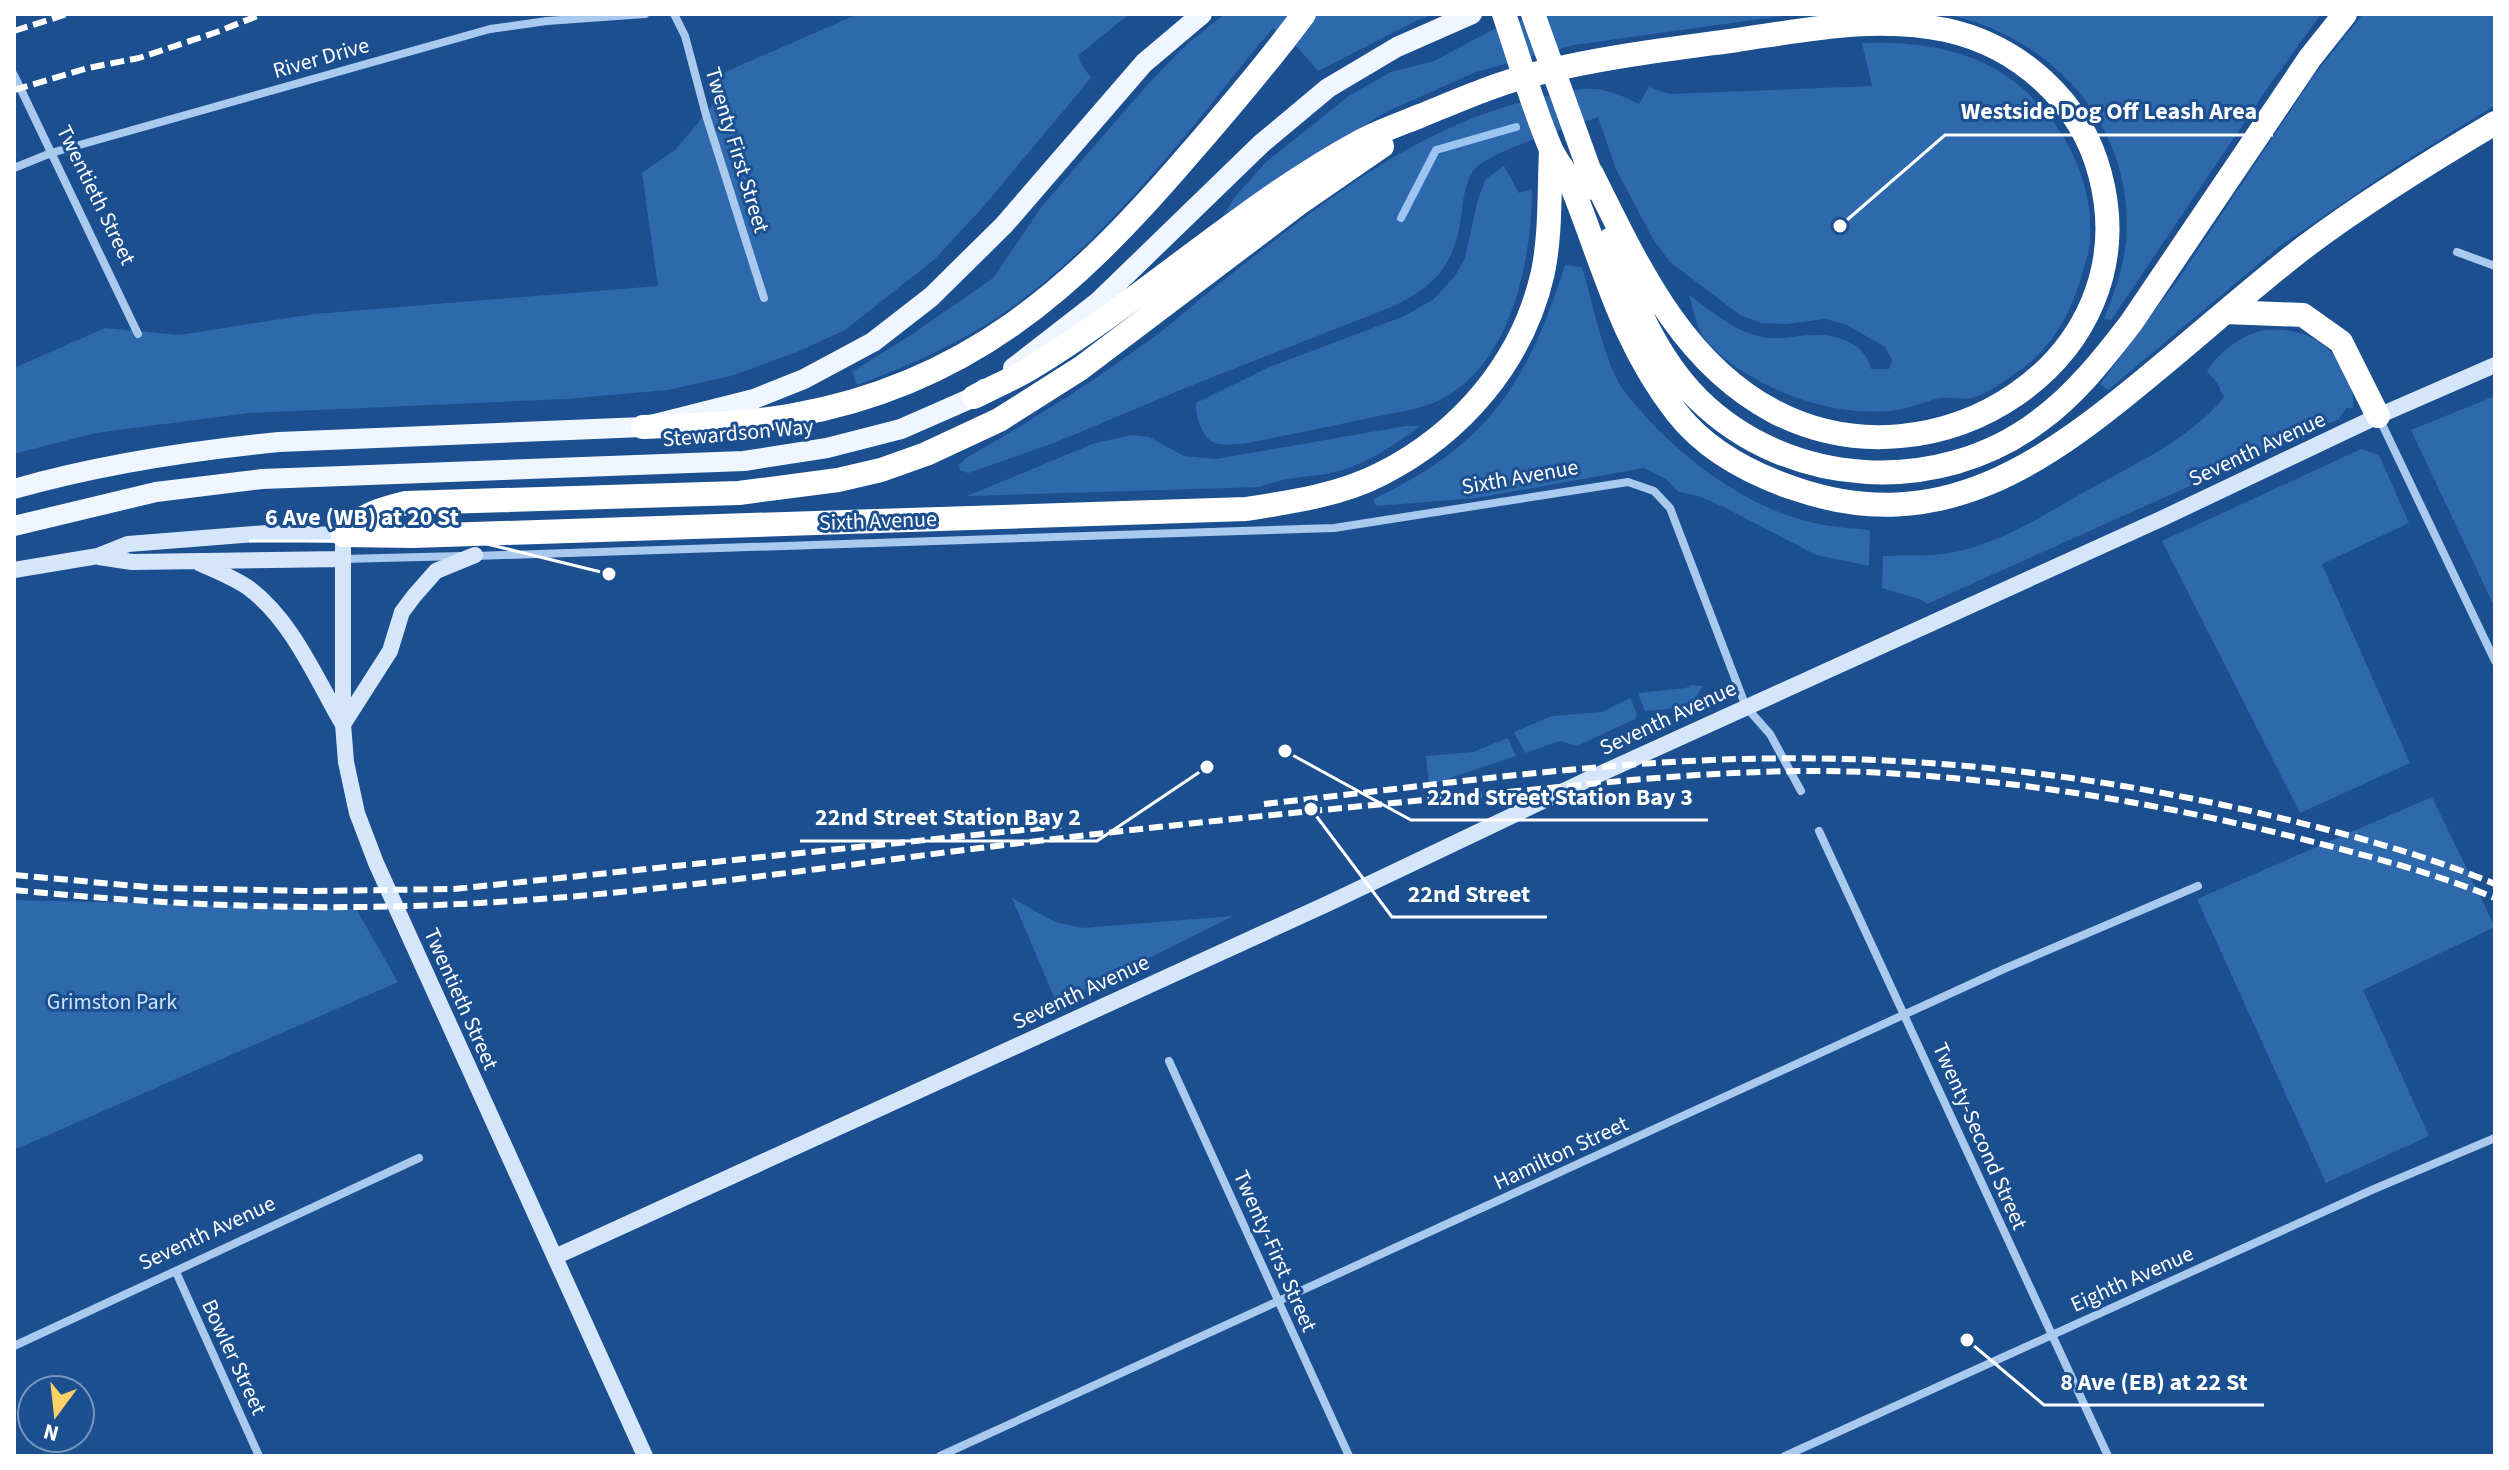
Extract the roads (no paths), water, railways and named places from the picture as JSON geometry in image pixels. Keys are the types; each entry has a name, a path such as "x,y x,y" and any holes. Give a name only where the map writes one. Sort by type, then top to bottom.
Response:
{"highway":[{"path":"643,427 722,424 795,415 862,397 952,363 1012,327 1067,283 1116,237 1218,122 1304,14"},
{"path":"974,397 1026,371 1077,338 1237,222 1364,139 1476,93 1515,80 1568,67 1827,27 1901,24 1950,31 2007,52 2040,77 2068,106 2086,138 2100,173 2107,238 2093,302 2078,331 2060,357 2032,384 1970,421 1935,433 1896,438 1855,437 1814,427 1775,412 1723,377 1683,336 1570,180 1551,151 1504,14"},
{"path":"1533,14 1570,180 1605,282 1636,353 1679,415 1705,442 1736,464 1772,481 1847,503 1886,506 1931,501 1979,487 2029,465 2090,425 2308,244 2495,123"},
{"path":"1570,180 1607,228 1641,314 1676,374 1698,399 1747,436 1816,465 1852,472 1891,473 1968,460 2039,422 2103,359 2131,323 2310,58 2345,14"},
{"path":"343,547 352,524 376,510 406,503 739,493 838,480 881,470 926,454 1030,402 1081,368 1298,204 1373,152 1476,93"},
{"path":"343,547 413,536 1246,509 1330,493 1379,475 1422,451 1454,426 1482,396 1507,362 1535,301 1548,244 1570,180"},
{"path":"2226,312 2303,315 2341,342 2378,416"}],"main road":[{"name":"Stewardson Way","path":"14,489 71,472 166,454 238,446 643,427 754,399 804,379 873,342 931,297 1004,225 1144,63 1202,14"},
{"name":"Stewardson Way","path":"14,526 156,492 262,479 744,461 827,448 901,429 974,397 1098,302 1261,144 1328,88 1397,47 1472,14"}],"street":[{"name":"River Drive","path":"14,168 51,153 490,29 547,21 645,14"},
{"name":"Twenty First Street","path":"674,14 685,36 706,115 764,298"},
{"name":"Twentieth Street","path":"14,75 138,334"},
{"path":"2457,252 2495,266"},
{"name":"Seventh Avenue","path":"557,1256 1327,904 2378,416 2495,365"},
{"path":"2378,416 2495,661"},
{"name":"Sixth Avenue","path":"14,570 98,556 128,544 267,533 343,547 475,555 1334,528 1628,482 1654,491 1670,508 1746,707"},
{"name":"Twentieth Street","path":"343,547 343,724 346,762 357,813 376,863 494,1125 557,1256 645,1456"},
{"name":"Sixth Avenue","path":"98,556 132,562 197,562 343,547"},
{"path":"197,562 247,586 269,605 343,724 390,651 402,612 414,596 436,571 475,555"},
{"path":"1746,707 1770,734 1801,791"},
{"name":"Twenty-Second Street","path":"1819,831 2108,1456"},
{"name":"Hamilton Street","path":"940,1456 1906,1015 2198,886"},
{"name":"Twenty-First Street","path":"1169,1061 1349,1456"},
{"name":"Eighth Avenue","path":"1785,1456 2374,1189 2495,1138"},
{"name":"Seventh Avenue","path":"14,1346 419,1158"},
{"name":"Bowler Street","path":"176,1272 259,1456"}],"waterway":[{"path":"1401,218 1436,150 1516,127"}],"railway":[{"path":"14,31 67,14"},
{"path":"14,90 88,68 139,58 262,14"},
{"path":"1264,804 1636,764 1761,759 1903,761 2044,774 2184,797 2376,843 2495,884"},
{"path":"14,890 279,907 385,907 515,901 669,887 1054,839 1342,808 1663,777 1822,771 1989,782 2145,805 2348,851 2422,872 2495,898"},
{"path":"14,875 159,888 312,891 454,889 1061,826"}],"place":[{"name":"Westside Dog Off Leash Area","path":"1840,226"},
{"name":"6 Ave (WB) at 20 St","path":"609,574"},
{"name":"22nd Street Station Bay 3","path":"1285,751"},
{"name":"22nd Street Station Bay 2","path":"1207,767"},
{"name":"22nd Street","path":"1311,809"},
{"name":"8 Ave (EB) at 22 St","path":"1967,1340"}],"park label":[{"name":"Grimston Park","path":"112,1002"}]}
